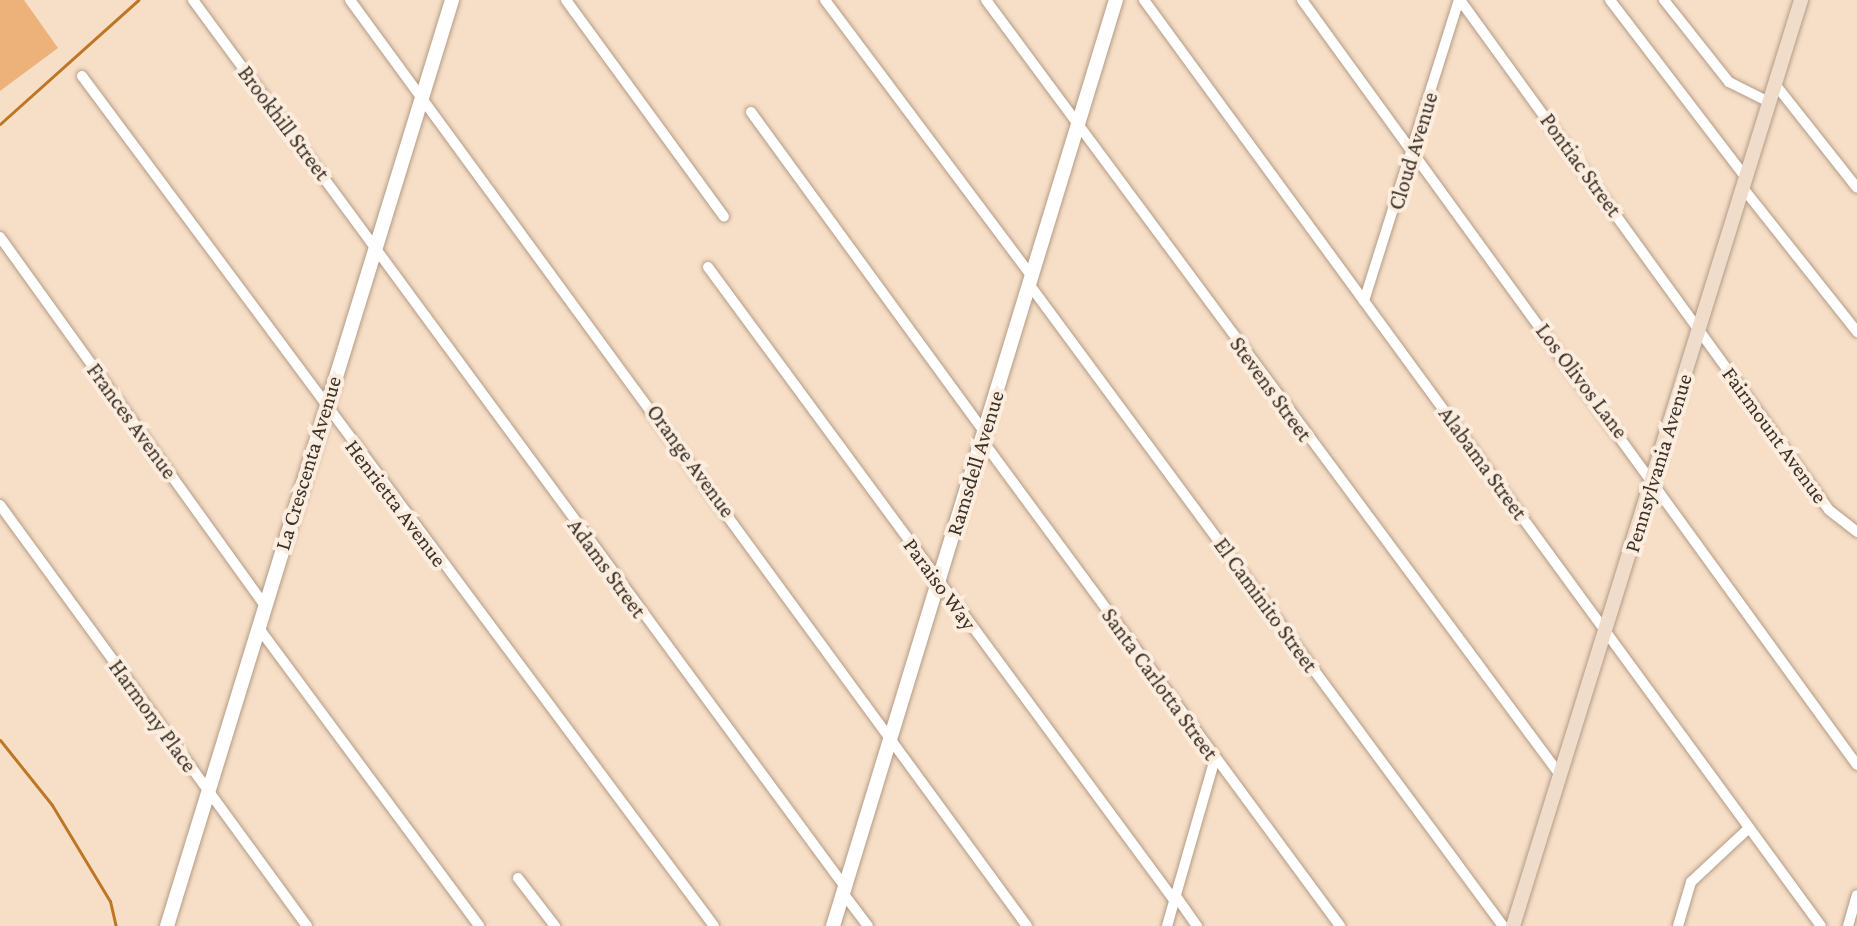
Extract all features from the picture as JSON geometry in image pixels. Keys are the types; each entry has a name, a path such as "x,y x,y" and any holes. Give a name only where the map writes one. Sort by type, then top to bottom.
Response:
{"main road":[{"name":"Pennsylvania Avenue","path":"1513,926 1801,0"}],"street":[{"name":"Brookhill Street","path":"193,0 375,245"},
{"name":"Orange Avenue","path":"350,0 1027,926"},
{"name":"La Crescenta Avenue","path":"167,926 452,0"},
{"path":"566,0 724,217"},
{"name":"El Caminito Street","path":"825,0 1503,926"},
{"name":"Stevens Street","path":"986,0 1560,775"},
{"name":"Ramsdell Avenue","path":"833,926 1116,0"},
{"name":"Alabama Street","path":"1144,0 1821,926"},
{"name":"Los Olivos Lane","path":"1302,0 1857,765"},
{"name":"Cloud Avenue","path":"1364,301 1414,156 1459,0"},
{"name":"Pontiac Street","path":"1459,0 1699,333"},
{"path":"1610,0 1857,332"},
{"path":"1664,0 1729,82 1769,102"},
{"name":"Henrietta Avenue","path":"82,76 325,408 714,926"},
{"path":"1775,84 1857,188"},
{"name":"Santa Carlotta Street","path":"751,112 1215,759 1340,926"},
{"name":"Frances Avenue","path":"0,237 264,605"},
{"name":"Adams Street","path":"375,245 844,890"},
{"name":"Paraiso Way","path":"708,267 938,582 1197,926"},
{"name":"Fairmount Avenue","path":"1699,333 1829,510 1857,532"},
{"name":"Harmony Place","path":"0,505 307,926"},
{"path":"258,627 479,926"},
{"path":"1167,926 1215,759"},
{"path":"1678,926 1691,882 1749,828"},
{"path":"518,878 555,926"},
{"path":"844,890 868,926"},
{"path":"1848,926 1857,895"}],"shaded area":[{"path":"0,0 24,0 58,48 0,91"}],"waterway":[{"path":"0,124 138,0"},
{"path":"0,740 52,805 110,901 116,926"}]}
